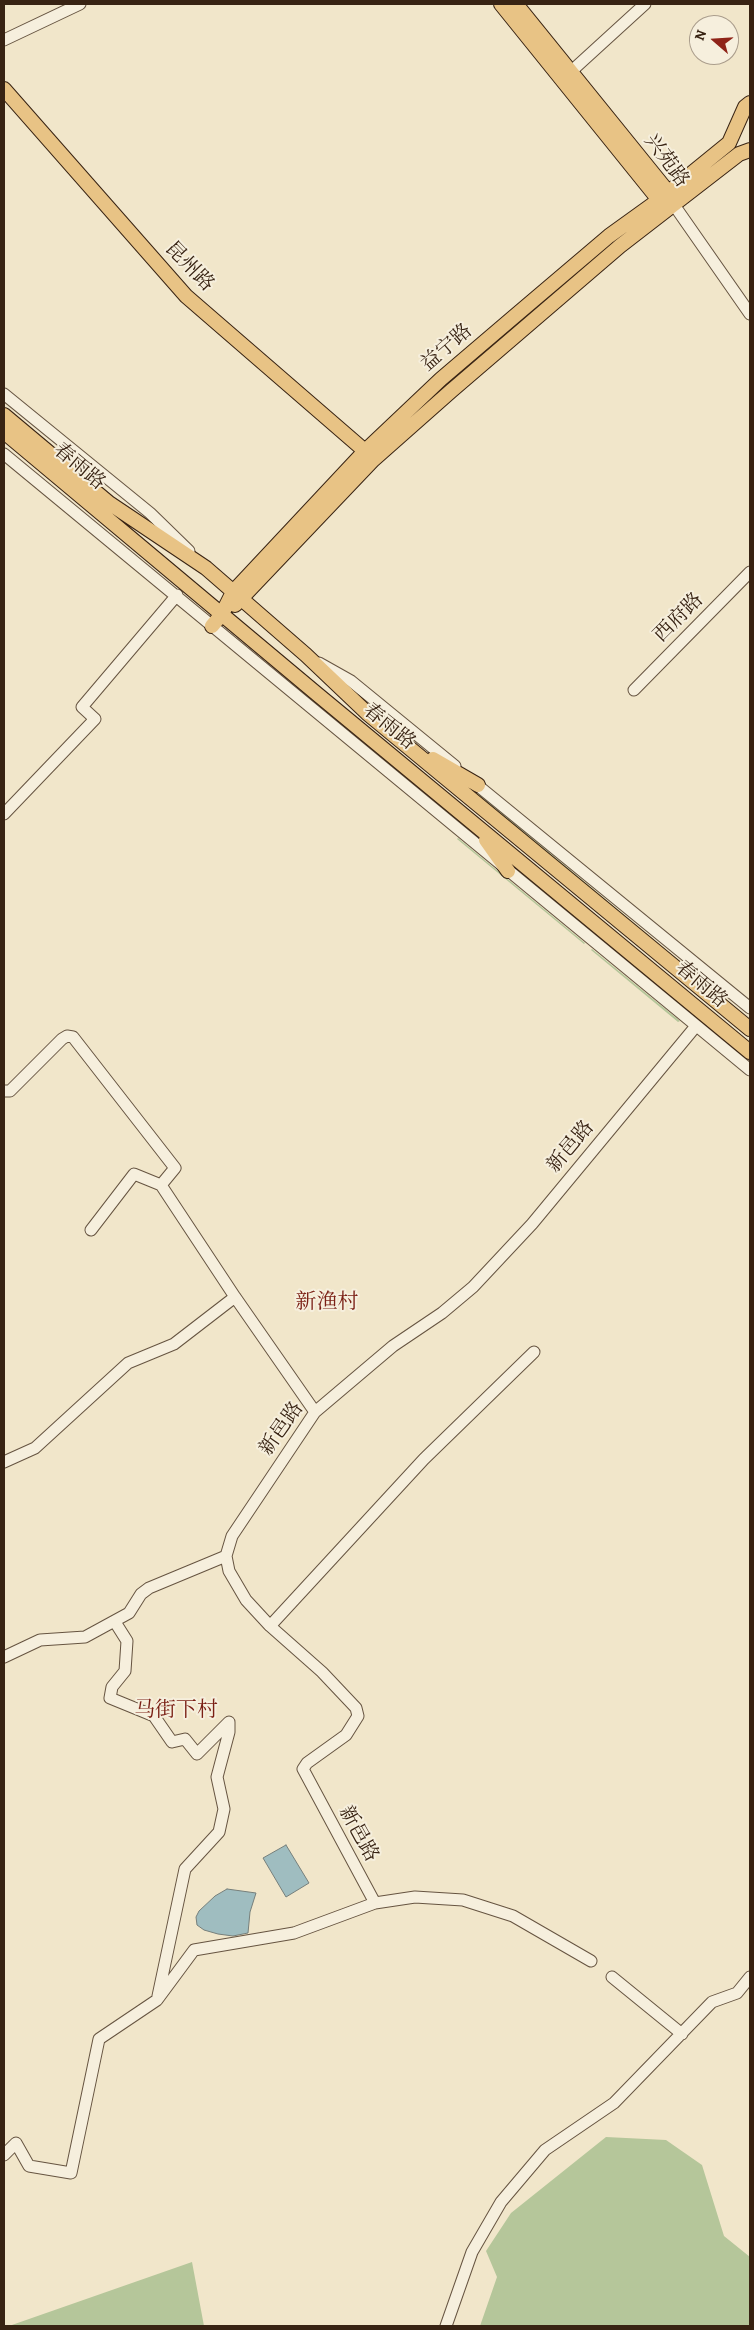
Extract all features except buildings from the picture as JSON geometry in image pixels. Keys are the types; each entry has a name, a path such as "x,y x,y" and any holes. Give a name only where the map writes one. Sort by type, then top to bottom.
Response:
{"main road":[{"name":"兴苑路","path":"501,4 566,76 667,199"},
{"name":"兴苑路","path":"516,4 566,76"},
{"name":"昆州路","path":"4,89 186,296 365,451"},
{"name":"益宁路","path":"237,596 373,460 525,326 620,246 667,199 729,143 745,107 750,103"},
{"name":"益宁路","path":"212,626 365,451 441,379 609,236 745,152"},
{"name":"春雨路","path":"4,415 109,503 206,568 400,740 750,1029"},
{"name":"春雨路","path":"4,432 750,1052"},
{"path":"4,438 31,453"},
{"path":"400,740 478,785"},
{"path":"476,825 508,871"}],"street":[{"path":"4,40 80,4"},
{"path":"566,76 645,4"},
{"path":"667,199 750,314"},
{"path":"4,394 150,513 206,568"},
{"path":"4,454 750,1070"},
{"name":"西府路","path":"634,690 750,572"},
{"path":"4,814 95,719 82,707 177,596"},
{"path":"306,655 351,681 750,1008"},
{"name":"新邑路","path":"375,1903 303,1769 307,1763 346,1735 358,1716 356,1708 322,1672 270,1626 246,1600 229,1570 226,1556 232,1536 315,1412 393,1346 442,1313 474,1287 532,1224 696,1026"},
{"path":"4,1090 10,1091 62,1038 68,1036 73,1038 175,1168 161,1185"},
{"path":"91,1230 134,1174 161,1185 235,1297 315,1412"},
{"path":"4,1462 34,1448 128,1362 174,1344 235,1297"},
{"path":"270,1626 424,1459 534,1352"},
{"path":"4,1657 40,1640 85,1637 130,1613 141,1594 149,1588 226,1556"},
{"path":"116,1622 127,1641 125,1671 112,1687 110,1698 154,1716 172,1742 185,1739 197,1754 229,1722 229,1732 217,1777 224,1809 219,1832 185,1869 157,2000"},
{"path":"4,2155 16,2143 29,2166 70,2173 99,2039 157,2000 194,1950 294,1934 375,1903 415,1897 463,1900 513,1916 590,1961"},
{"path":"612,1976 682,2034"},
{"path":"446,2326 472,2252 501,2202 545,2150 614,2102 712,2002 738,1992 750,1978"}],"green space":[{"path":"257,656 467,827 479,841"},
{"path":"459,781 477,792 713,989 711,990"},
{"path":"458,838 585,943 457,839"},
{"path":"513,865 688,1009 687,1012 512,867"},
{"path":"592,949 680,1021 678,1022"},
{"path":"606,2137 666,2140 702,2165 724,2236 750,2257 750,2326 480,2326 497,2277 486,2251 511,2213"},
{"path":"192,2262 204,2326 9,2326"}],"water":[{"path":"286,1845 309,1883 286,1897 263,1858"},
{"path":"227,1889 256,1893 250,1912 248,1933 233,1936 218,1934 204,1930 197,1925 196,1917 199,1911 215,1896"}],"district":[{"name":"新渔村","path":"327,1303"},
{"name":"马街下村","path":"176,1711"}]}
